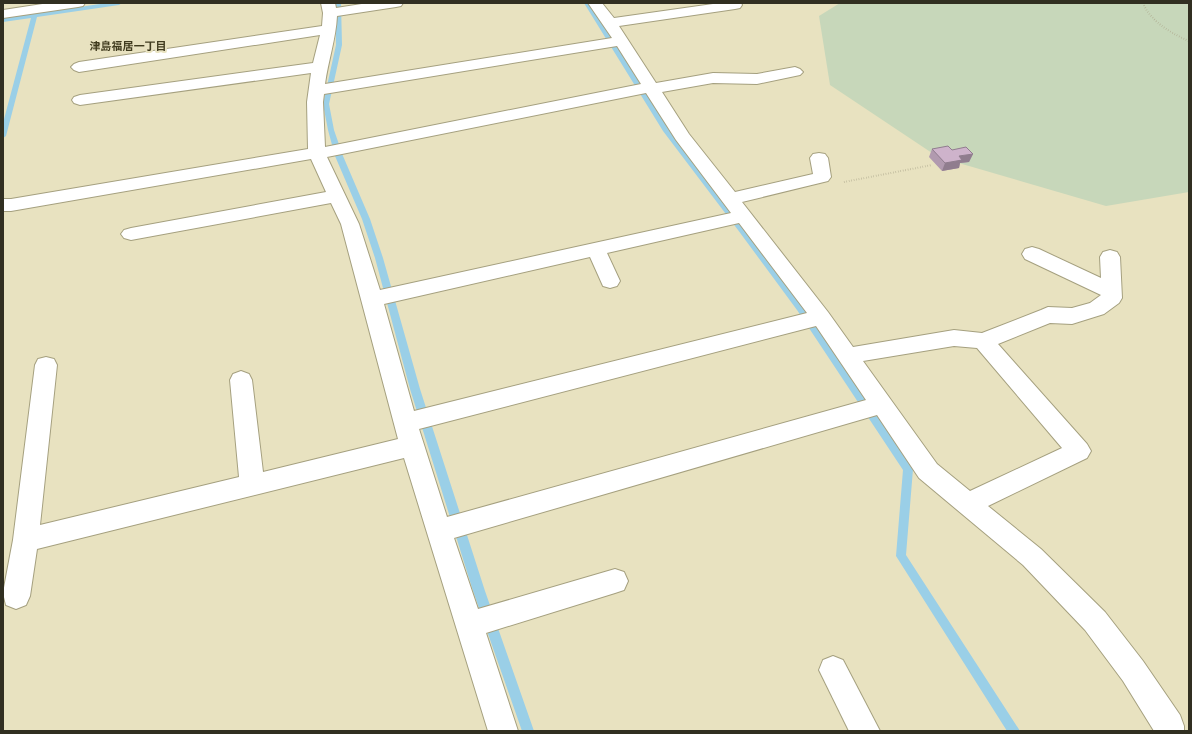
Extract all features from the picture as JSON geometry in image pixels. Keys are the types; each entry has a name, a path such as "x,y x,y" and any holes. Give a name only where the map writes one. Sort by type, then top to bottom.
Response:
{"street":[{"path":"3,14 78,3"},
{"path":"79,67 333,14 396,3"},
{"path":"595,3 645,89 682,136 812,319 848,356 871,407 928,471 1032,557 1095,621 1132,670 1169,726 1169,731"},
{"path":"503,731 483,621 453,527 412,446 418,419 384,296 338,196 331,151 315,102 325,89 614,38 735,5"},
{"path":"325,89 320,67 333,14"},
{"path":"80,100 320,67"},
{"path":"3,205 11,205 331,151 645,89 740,73 757,79 795,72"},
{"path":"736,211 822,178 819,158"},
{"path":"384,296 596,249 736,211 790,193"},
{"path":"131,234 338,196"},
{"path":"596,249 610,281"},
{"path":"1032,254 1112,292"},
{"path":"848,356 870,351 954,338 983,341 1048,315 1072,316 1097,309 1112,298 1110,257"},
{"path":"418,419 812,319"},
{"path":"967,504 1079,450 983,341"},
{"path":"16,596 26,540 46,365"},
{"path":"241,380 252,484"},
{"path":"453,527 871,407"},
{"path":"26,540 412,446"},
{"path":"483,621 615,581"},
{"path":"833,670 865,731"}],"path":[{"path":"1143,3 1144,7 1158,23 1189,41"},
{"path":"842,183 932,165"}],"green space":[{"path":"840,3 1189,3 1189,192 1106,206 938,157 830,85 819,16"}],"building":[{"path":"948,146 952,150 966,147 973,154 959,156 962,160 945,163 932,149"}],"waterway":[{"path":"34,15 119,3"},
{"path":"338,3 339,45 326,104 331,130 339,156 366,219 379,258 415,389 479,591 528,731"},
{"path":"587,3 666,131 741,228 800,308 908,469 901,556 1014,731"},
{"path":"3,20 34,15"},
{"path":"3,136 34,15"}],"district":[{"name":"津島福居一丁目","path":"128,46"}]}
